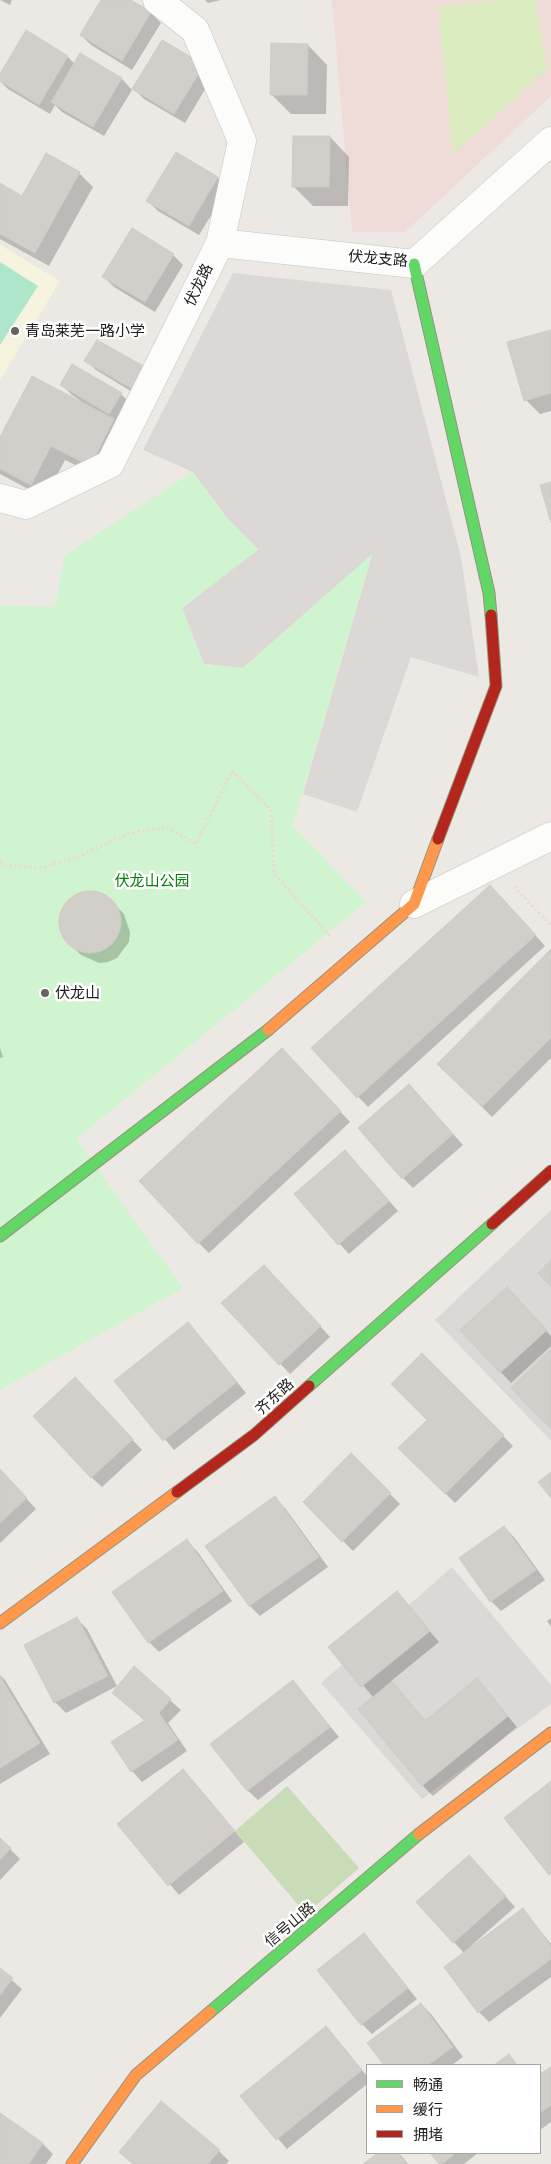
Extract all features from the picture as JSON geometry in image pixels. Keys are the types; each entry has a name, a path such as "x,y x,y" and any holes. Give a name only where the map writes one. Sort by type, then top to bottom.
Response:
{"street":[{"name":"伏龙路","path":"0,498 26,504 110,464 220,243 242,141 195,30 157,0"},
{"name":"伏龙支路","path":"220,243 414,264 551,141"},
{"path":"414,264 489,593 496,686 414,904"},
{"path":"0,1236 256,1040 414,904 551,836"},
{"name":"齐东路","path":"0,1623 254,1435 551,1171"},
{"name":"信号山路","path":"72,2164 136,2075 427,1828 551,1733"}],"path":[{"path":"0,862 6,865 41,868 80,856 130,833 167,828 196,844 232,771 271,810 274,874 350,959"},
{"path":"493,865 551,925"}],"shaded area":[{"path":"332,0 551,0 551,96 405,232 352,232"},
{"name":"青岛莱芜一路小学","path":"0,245 60,281 0,380"},
{"path":"233,273 391,290 461,557 479,677 411,657 357,812 303,794 372,555 243,668 204,664 182,608 258,549 227,518 193,472 143,450"},
{"path":"551,1210 551,1441 435,1320"},
{"path":"452,1567 551,1685 551,1704 422,1799 321,1683"}],"green space":[{"path":"497,0 535,0 547,69 453,155 438,7"},
{"path":"0,262 38,286 0,345"},
{"name":"伏龙山公园","path":"193,472 227,518 258,550 182,608 204,664 243,668 372,554 293,826 366,902 76,1139 183,1288 0,1390 0,605 55,607 65,555"},
{"path":"287,1786 359,1868 306,1914 235,1831"}],"building":[{"path":"101,0 131,0 151,12 122,61 80,35"},
{"path":"26,30 68,56 39,105 0,81 0,74"},
{"path":"162,40 204,65 174,114 132,89"},
{"path":"271,43 308,44 307,95 270,95"},
{"path":"80,53 122,78 93,127 51,102"},
{"path":"293,136 330,136 329,187 292,187"},
{"path":"176,152 218,177 189,226 146,201"},
{"path":"46,153 80,172 35,253 0,234 0,183 22,196"},
{"path":"132,228 174,254 145,302 102,277"},
{"path":"551,330 551,393 524,401 507,342"},
{"path":"97,340 147,368 134,390 84,361"},
{"path":"72,364 122,393 109,414 60,385"},
{"path":"32,376 114,419 90,466 51,446 31,485 0,469 0,437"},
{"path":"551,482 551,523 540,485"},
{"path":"490,885 536,935 357,1098 311,1048"},
{"path":"90,891 107,896 112,900 116,905 121,922 116,939 112,944 107,948 90,953 73,948 68,944 64,939 59,922 64,905 68,900 73,896"},
{"path":"551,949 551,1038 482,1107 437,1064"},
{"path":"282,1048 341,1111 198,1244 139,1181"},
{"path":"409,1084 453,1134 402,1179 358,1128"},
{"path":"345,1150 389,1201 338,1245 294,1194"},
{"path":"551,1260 551,1287 538,1273"},
{"path":"264,1265 321,1326 279,1365 221,1303"},
{"path":"507,1287 547,1330 500,1373 460,1330"},
{"path":"188,1322 237,1382 163,1441 114,1381"},
{"path":"551,1349 551,1429 511,1388"},
{"path":"422,1353 504,1435 445,1494 398,1448 427,1420 391,1384"},
{"path":"75,1377 133,1439 91,1478 33,1416"},
{"path":"351,1453 391,1493 342,1542 303,1502"},
{"path":"0,1469 27,1498 0,1523"},
{"path":"551,1472 551,1498 538,1482"},
{"path":"275,1496 319,1557 249,1606 205,1546"},
{"path":"504,1526 536,1570 490,1602 459,1558"},
{"path":"187,1539 223,1591 148,1643 112,1592"},
{"path":"397,1591 430,1631 361,1687 328,1647"},
{"path":"77,1617 108,1676 54,1703 24,1645"},
{"path":"134,1666 171,1699 159,1713 178,1740 131,1772 111,1742 145,1720 112,1693"},
{"path":"0,1676 40,1743 0,1768"},
{"path":"477,1678 508,1716 422,1786 358,1709 392,1681 425,1721"},
{"path":"293,1680 330,1727 247,1791 210,1744"},
{"path":"183,1769 235,1831 168,1886 117,1824"},
{"path":"551,1781 551,1873 549,1875 504,1818"},
{"path":"0,1838 11,1848 0,1860"},
{"path":"469,1855 506,1896 453,1943 416,1902"},
{"path":"523,1908 551,1946 551,1959 478,2013 444,1967"},
{"path":"364,1933 408,1988 361,2025 317,1970"},
{"path":"0,1968 13,1978 0,1995"},
{"path":"421,2003 453,2047 429,2064 383,2064 367,2043"},
{"path":"326,2026 362,2070 276,2140 240,2096"},
{"path":"509,2054 516,2064 495,2064"},
{"path":"551,2067 551,2105 541,2112 541,2073"},
{"path":"161,2101 220,2150 208,2164 133,2164 119,2152"},
{"path":"0,2113 43,2143 29,2164 0,2164"},
{"path":"377,2154 399,2154 406,2164 363,2164"},
{"path":"431,2154 455,2154 442,2164 439,2164"}],"traffic: fast":[{"path":"414,264 489,593 491,615"},
{"path":"0,1236 268,1030"},
{"path":"309,1386 492,1224"},
{"path":"210,2012 419,1834"}],"traffic: slow":[{"path":"268,1030 414,904 438,839"},
{"path":"0,1623 177,1492"},
{"path":"419,1834 551,1733"},
{"path":"72,2164 136,2075 210,2012"}],"traffic: jam":[{"path":"438,839 496,686 491,615"},
{"path":"492,1224 551,1171"},
{"path":"177,1492 254,1435 309,1386"}],"place":[{"name":"青岛莱芜一路小学","path":"15,331"},
{"name":"伏龙山","path":"45,993"}]}
